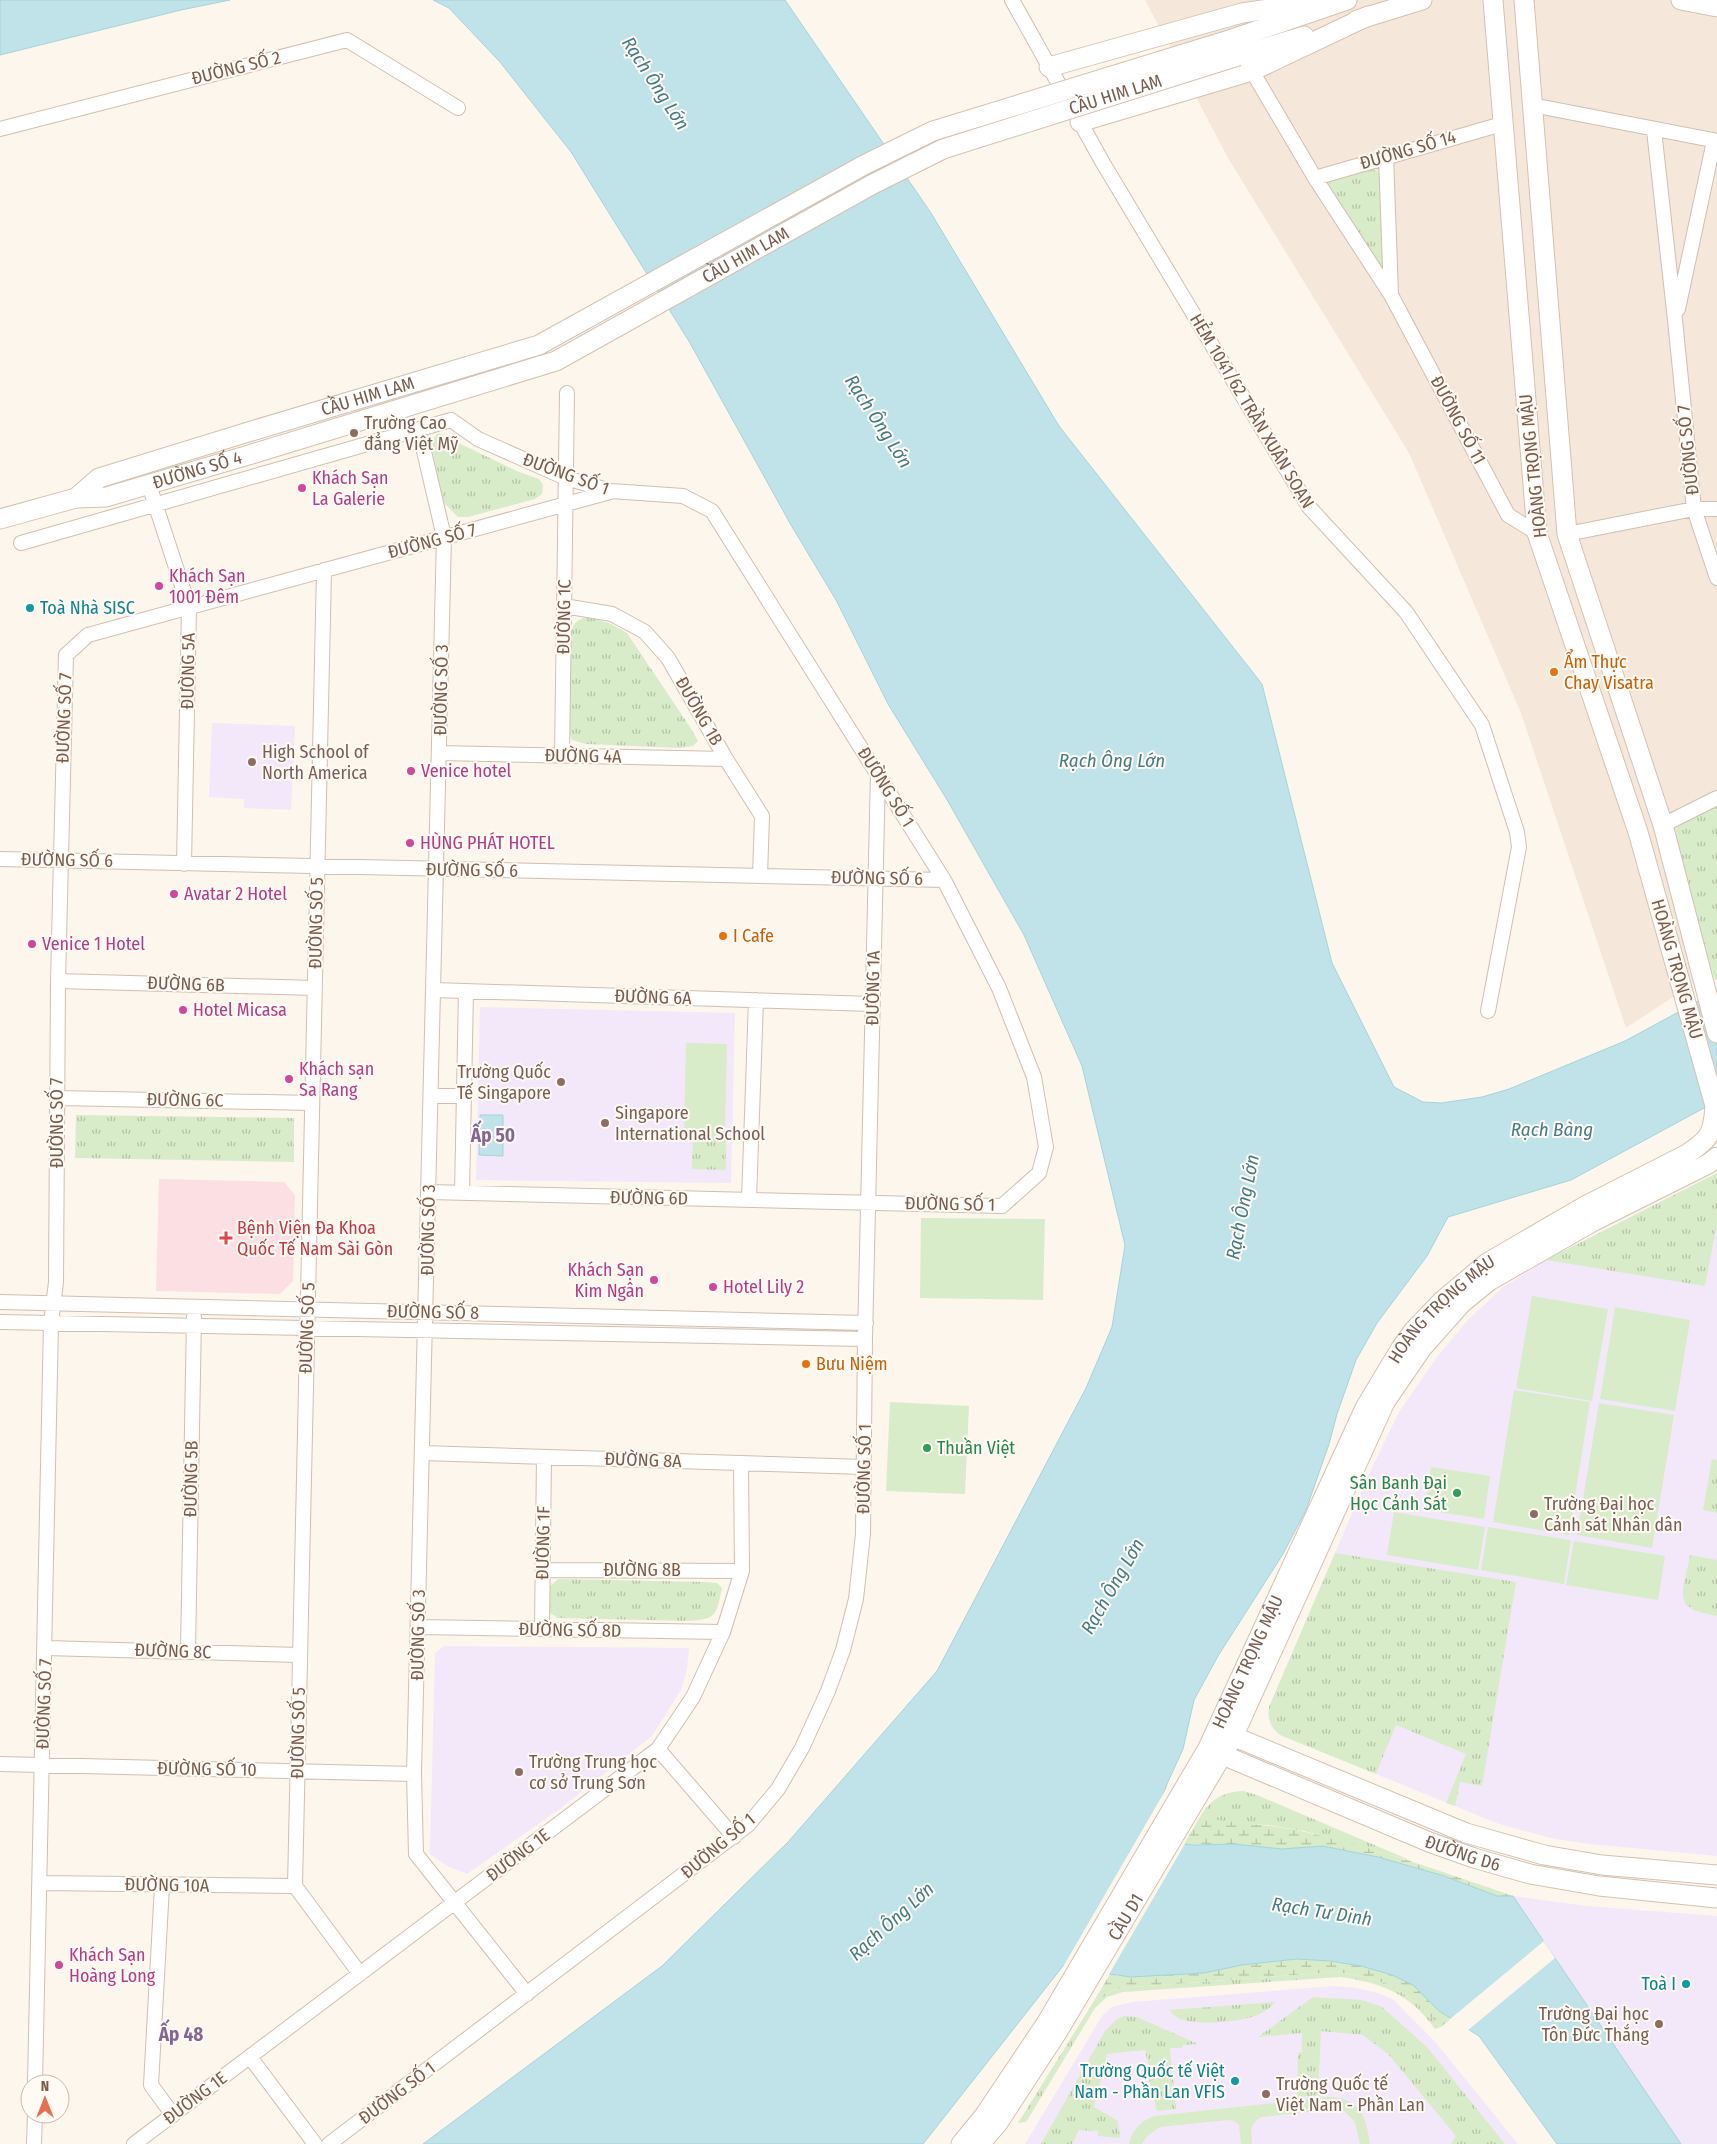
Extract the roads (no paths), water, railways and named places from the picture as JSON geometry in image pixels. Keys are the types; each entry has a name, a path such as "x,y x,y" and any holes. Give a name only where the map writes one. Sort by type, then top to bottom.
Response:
{"main road":[{"path":"1049,67 1242,13 1328,0"},
{"path":"1234,48 1347,0"},
{"path":"1234,48 1368,16 1422,0"},
{"name":"HOÀNG TRỌNG MẬU","path":"1186,1800 1216,1752 1386,1402 1404,1372 1439,1327 1462,1303 1489,1281 1590,1214 1703,1144 1714,1128 1716,1106 1638,832 1537,533 1492,0"},
{"name":"HOÀNG TRỌNG MẬU","path":"1524,0 1543,255 1567,534 1663,825 1717,1033"},
{"path":"1681,0 1717,7"},
{"path":"1080,122 1252,71 1368,16"},
{"name":"CẦU HIM LAM","path":"245,433 539,345 864,165 933,131 1234,48"},
{"name":"CẦU HIM LAM","path":"252,454 556,361 873,184 943,149 1234,48"},
{"path":"1513,254 1543,255"},
{"name":"ĐƯỜNG SỐ 4","path":"76,498 99,478 245,433"},
{"name":"ĐƯỜNG SỐ 4","path":"0,519 76,498 106,497 252,454"},
{"path":"1537,533 1567,534"},
{"name":"HOÀNG TRỌNG MẬU","path":"1590,1214 1708,1164 1717,1157"},
{"name":"ĐƯỜNG D6","path":"1225,1734 1466,1833 1544,1855 1602,1865 1717,1876"},
{"name":"ĐƯỜNG D6","path":"1216,1752 1429,1842 1530,1874 1599,1886 1717,1898"},
{"name":"CẦU D1","path":"990,2121 1053,2026 1186,1800"},
{"path":"1599,1886 1602,1865"},
{"path":"961,2144 990,2121"},
{"path":"980,2144 990,2121"}],"street":[{"name":"HẺM 1041/62 TRẦN XUÂN SOẠN","path":"1012,0 1103,163 1308,507 1406,612 1482,725 1517,832 1519,847 1488,1011"},
{"name":"ĐƯỜNG SỐ 2","path":"0,129 347,40 458,108"},
{"name":"ĐƯỜNG SỐ 11","path":"1252,71 1315,178 1391,295 1508,515 1537,533"},
{"path":"1532,105 1716,141"},
{"name":"ĐƯỜNG SỐ 14","path":"1315,178 1502,124"},
{"name":"ĐƯỜNG SỐ 7","path":"1654,130 1676,320 1694,509 1717,578"},
{"name":"ĐƯỜNG SỐ 7","path":"1676,320 1716,141"},
{"name":"ĐƯỜNG SỐ 11","path":"1386,156 1391,295"},
{"name":"ĐƯỜNG 1C","path":"562,756 567,393"},
{"name":"ĐƯỜNG SỐ 1","path":"418,430 451,420 478,439 566,478 611,491 683,496 712,511 878,772 944,880 999,988 1034,1077 1046,1147 1039,1173 1002,1206 868,1203"},
{"path":"21,543 418,430"},
{"name":"ĐƯỜNG SỐ 4","path":"252,454 260,474 418,430"},
{"name":"ĐƯỜNG SỐ 3","path":"418,430 444,537 414,1774 416,1854 527,1994"},
{"name":"ĐƯỜNG 5A","path":"149,485 189,607 184,864"},
{"name":"ĐƯỜNG SỐ 7","path":"35,2074 51,1323 56,1282 58,981 66,655 88,635 611,491"},
{"path":"1567,534 1694,509 1717,509"},
{"name":"ĐƯỜNG SỐ 5","path":"295,1886 324,570"},
{"name":"ĐƯỜNG 1B","path":"564,606 612,614 645,632 668,658 726,759 762,816 760,876"},
{"name":"ĐƯỜNG 4A","path":"439,753 726,759"},
{"name":"ĐƯỜNG 1A","path":"868,1203 878,772"},
{"path":"1663,825 1717,798"},
{"name":"ĐƯỜNG SỐ 6","path":"0,858 184,864 944,880"},
{"name":"ĐƯỜNG 6B","path":"58,981 315,988"},
{"name":"ĐƯỜNG 6A","path":"434,990 872,1004"},
{"path":"462,1193 466,992"},
{"path":"749,1200 756,1000"},
{"path":"431,1096 464,1096"},
{"name":"ĐƯỜNG 6C","path":"58,1098 312,1103"},
{"name":"ĐƯỜNG 6D","path":"429,1192 868,1203"},
{"path":"866,1323 868,1203"},
{"name":"ĐƯỜNG SỐ 8","path":"0,1302 866,1323"},
{"name":"ĐƯỜNG 5B","path":"188,1652 194,1307"},
{"name":"ĐƯỜNG SỐ 8","path":"0,1322 865,1340"},
{"name":"ĐƯỜNG SỐ 1","path":"329,2144 734,1837 748,1825 778,1789 802,1748 828,1691 843,1650 856,1599 863,1534 866,1323"},
{"name":"ĐƯỜNG 8A","path":"422,1454 864,1468"},
{"name":"ĐƯỜNG 1F","path":"542,1629 544,1457"},
{"name":"ĐƯỜNG 1E","path":"134,2144 658,1749 693,1697 723,1632 742,1571 741,1464"},
{"name":"ĐƯỜNG 8B","path":"543,1570 742,1571"},
{"name":"ĐƯỜNG SỐ 8D","path":"418,1627 723,1632"},
{"name":"ĐƯỜNG 8C","path":"45,1648 300,1655"},
{"path":"658,1749 734,1837"},
{"name":"ĐƯỜNG SỐ 10","path":"0,1764 414,1774"},
{"name":"ĐƯỜNG 10A","path":"40,1883 162,1886 295,1886"},
{"path":"162,1886 151,2085 172,2115"},
{"path":"295,1886 360,1974"},
{"path":"250,2057 315,2144"},
{"path":"34,2144 35,2124"}],"water":[{"path":"0,0 230,0 181,10 0,55"},
{"name":"Rạch Ông Lớn","path":"433,0 785,0 931,213 1059,426 1262,684 1332,963 1394,1087 1423,1102 1441,1103 1482,1097 1509,1089 1625,1041 1717,991 1717,1101 1571,1180 1448,1217 1427,1256 1377,1323 1356,1360 1306,1510 1283,1554 1218,1656 1194,1700 1183,1749 1167,1784 1158,1811 1161,1842 1194,1845 1234,1844 1282,1849 1323,1846 1378,1857 1444,1876 1497,1896 1513,1896 1681,2144 1557,2144 1479,2036 1439,2011 1413,1985 1392,1975 1361,1966 1330,1961 1297,1959 1242,1965 1204,1973 1131,1977 1110,1974 1080,1962 1063,1966 923,2144 423,2144 662,1966 788,1842 937,1671 1086,1388 1112,1327 1125,1245 1082,1066 1024,935 946,798 888,704 836,600 791,525 690,343 571,152 500,62 449,8"},
{"path":"480,1115 503,1115 503,1156 479,1155"}],"place":[{"name":"Trường Cao đẳng Việt Mỹ","path":"354,433"},
{"name":"Khách Sạn La Galerie","path":"302,488"},
{"name":"Khách Sạn 1001 Đêm","path":"159,586"},
{"name":"Toà Nhà SISC","path":"30,608"},
{"name":"Ẩm Thực Chay Visatra","path":"1554,672"},
{"name":"High School of North America","path":"252,762"},
{"name":"Venice hotel","path":"411,771"},
{"name":"HÙNG PHÁT HOTEL","path":"410,843"},
{"name":"Avatar 2 Hotel","path":"174,894"},
{"name":"I Cafe","path":"723,936"},
{"name":"Venice 1 Hotel","path":"32,944"},
{"name":"Hotel Micasa","path":"183,1010"},
{"name":"Khách sạn Sa Rang","path":"289,1079"},
{"name":"Trường Quốc Tế Singapore","path":"561,1082"},
{"name":"Singapore International School","path":"605,1123"},
{"name":"Bệnh Viện Đa Khoa Quốc Tế Nam Sài Gòn","path":"226,1238"},
{"name":"Khách Sạn Kim Ngân","path":"654,1280"},
{"name":"Hotel Lily 2","path":"713,1287"},
{"name":"Bưu Niệm","path":"806,1364"},
{"name":"Thuần Việt","path":"927,1448"},
{"name":"Sân Banh Đại Học Cảnh Sát","path":"1457,1493"},
{"name":"Trường Đại học Cảnh sát Nhân dân","path":"1534,1514"},
{"name":"Trường Trung học cơ sở Trung Sơn","path":"519,1772"},
{"name":"Khách Sạn Hoàng Long","path":"59,1965"},
{"name":"Toà I","path":"1686,1984"},
{"name":"Trường Đại học Tôn Đức Thắng","path":"1659,2024"},
{"name":"Trường Quốc tế Việt Nam - Phần Lan VFIS","path":"1235,2081"},
{"name":"Trường Quốc tế Việt Nam - Phần Lan","path":"1266,2094"}],"district":[{"name":"Ấp 50","path":"493,1135"},
{"name":"Ấp 48","path":"181,2034"}],"water label":[{"name":"Rạch Bàng","path":"1552,1129"},
{"name":"Rạch Tư Dinh","path":"1322,1911"}]}
